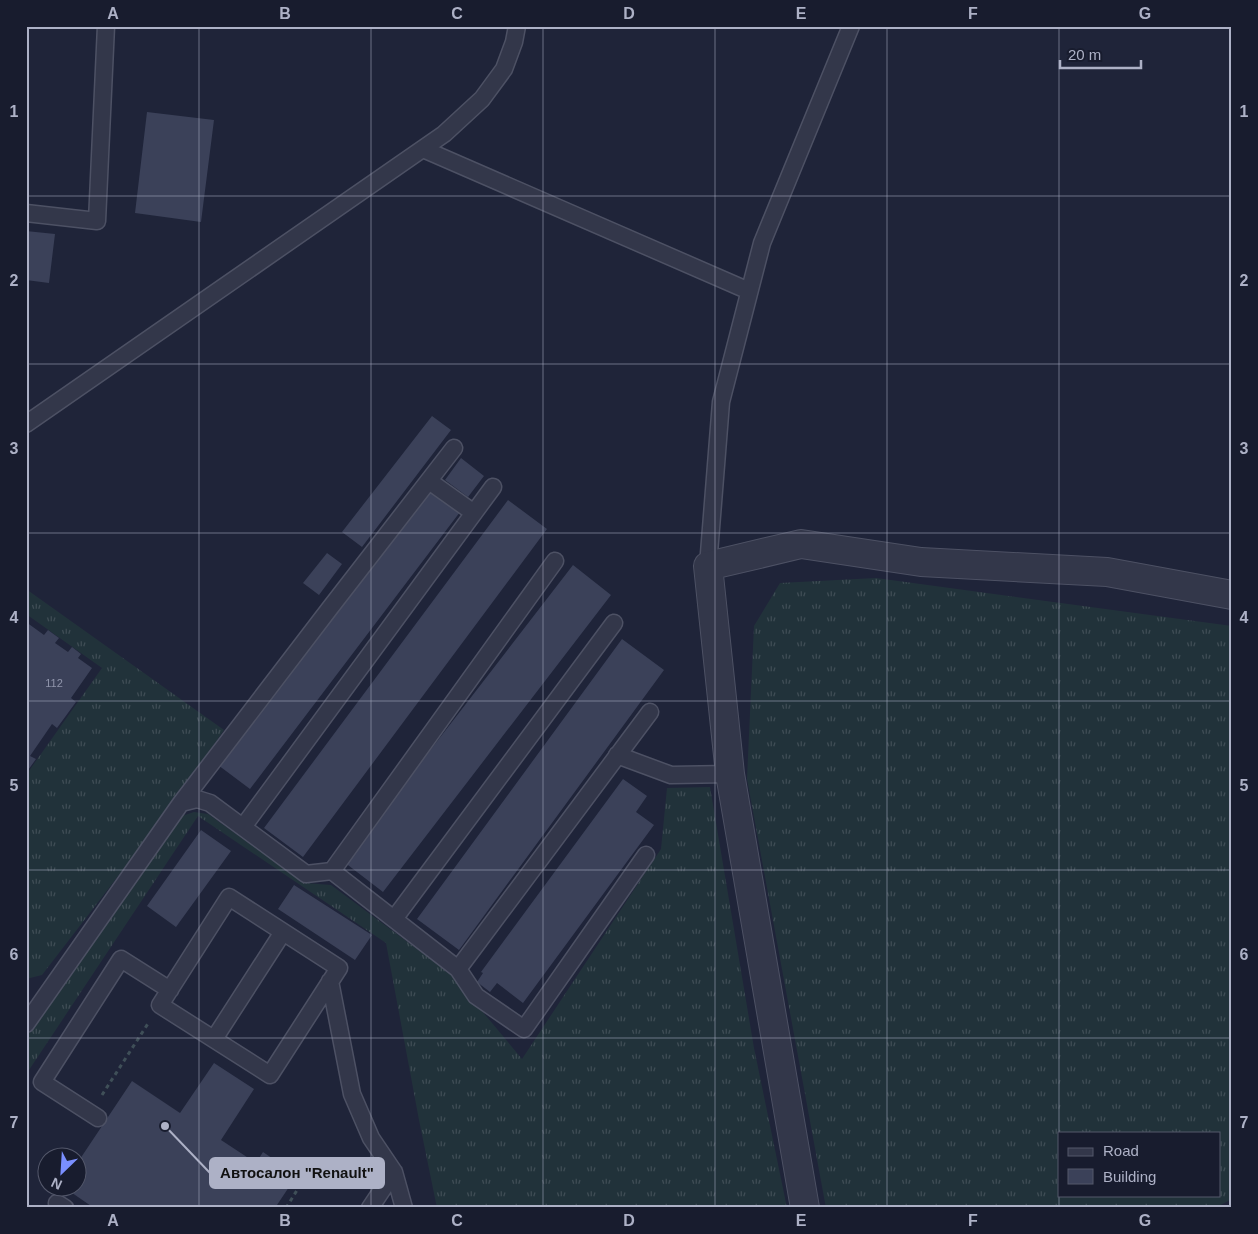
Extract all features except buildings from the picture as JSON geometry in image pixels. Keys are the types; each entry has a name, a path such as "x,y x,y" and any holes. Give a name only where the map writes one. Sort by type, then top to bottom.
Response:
{"street":[{"path":"804,1208 730,774 708,566 801,544 921,562 1108,572 1232,595"}],"lane":[{"path":"26,212 97,221 106,26"},
{"path":"26,424 444,134 482,99 504,69 514,42 517,26"},
{"path":"708,566 721,402 749,291 762,243 851,26"},
{"path":"423,149 749,291"},
{"path":"26,1024 31,1006 181,803 454,448"},
{"path":"429,481 474,513"},
{"path":"244,827 493,487"},
{"path":"332,871 555,561"},
{"path":"394,919 614,623"},
{"path":"458,969 616,755 650,712"},
{"path":"616,755 671,775 730,774"},
{"path":"181,803 197,799 210,803 306,874 332,871 458,969 476,996 524,1029 646,855"},
{"path":"229,897 338,968 330,981 270,1075 160,1005 229,897"},
{"path":"214,1040 283,932"},
{"path":"94,1115 42,1082 121,958 170,990"},
{"path":"330,981 352,1094 371,1138 394,1172 404,1208"},
{"path":"370,1208 394,1172"}],"path":[{"path":"94,1115 160,1005"},
{"path":"286,1208 300,1187"}],"green space":[{"path":"876,578 1232,626 1232,1199 1215,1208 826,1208 747,779 754,626 780,583"},
{"path":"26,589 224,730 169,810 42,975 26,979 26,775 102,668 26,614"},
{"path":"710,787 754,1048 787,1208 437,1208 386,943 198,816 26,1072 26,1036 179,817 194,812 208,814 305,883 331,885 452,975 522,1059 661,849 667,788"}],"place":[{"name":"Автосалон \"Renault\"","path":"165,1126"}]}
